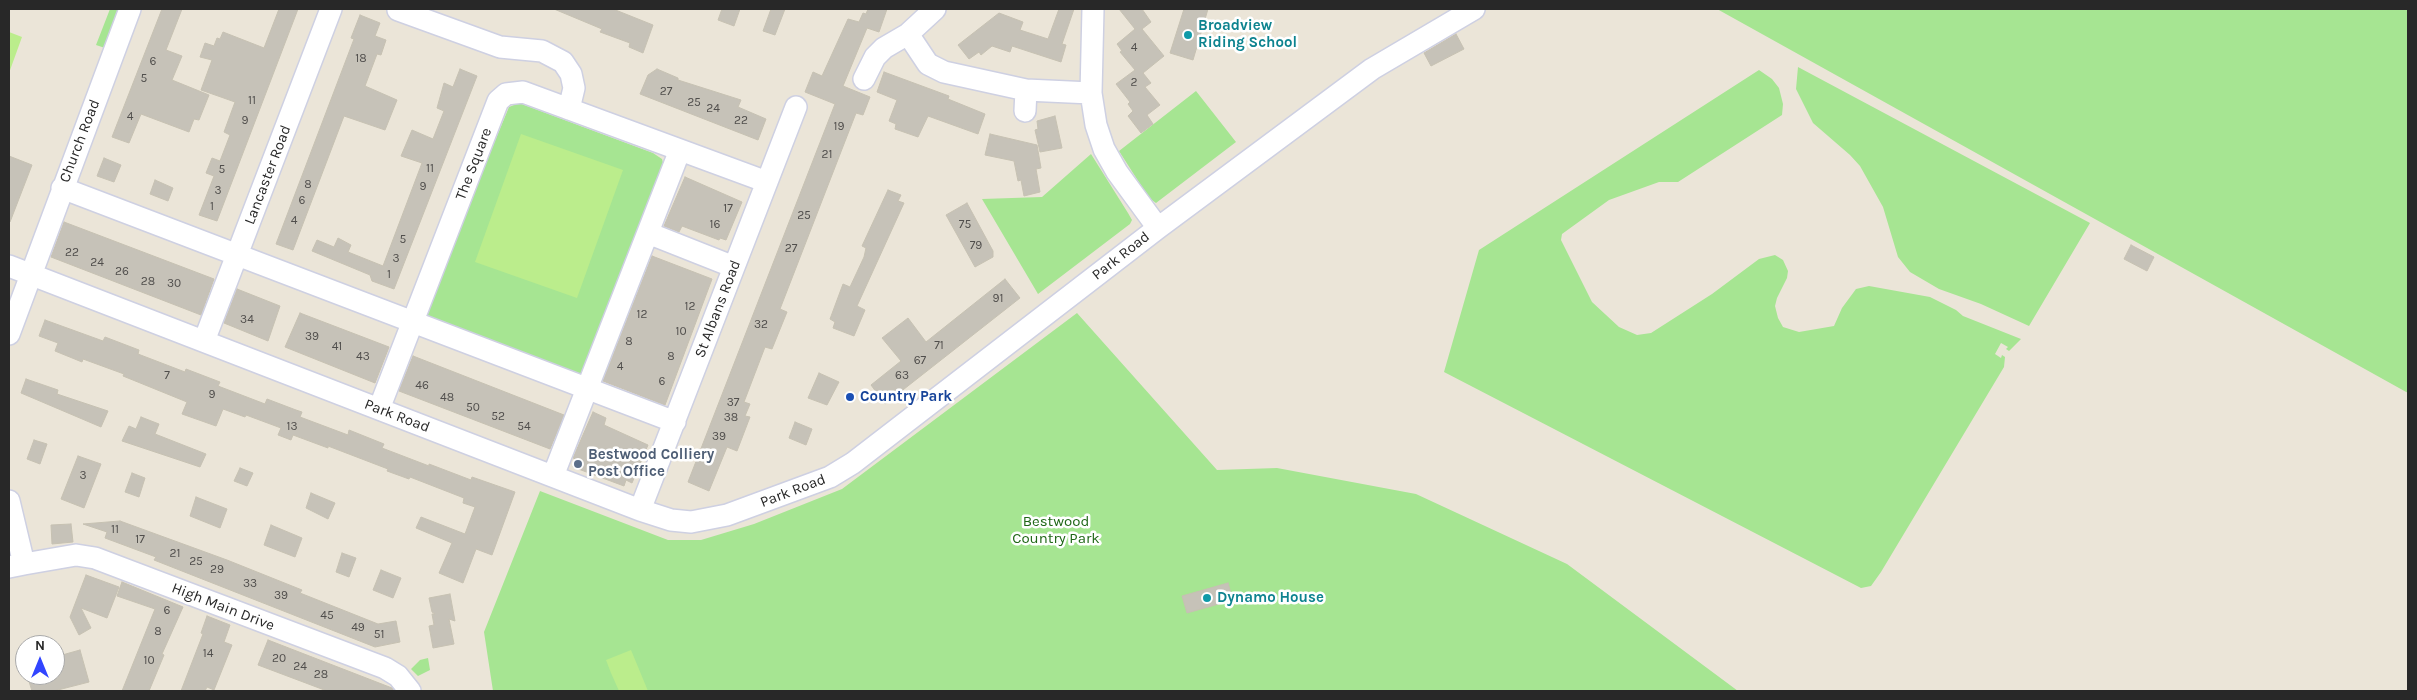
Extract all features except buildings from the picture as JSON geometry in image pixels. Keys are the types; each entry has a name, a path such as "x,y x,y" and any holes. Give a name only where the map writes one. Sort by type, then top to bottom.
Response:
{"street":[{"name":"Church Road","path":"30,274 130,9"},
{"name":"Lancaster Road","path":"204,341 332,9"},
{"path":"864,79 875,57 884,48 908,34 935,9"},
{"path":"1093,9 1091,93 1096,125 1104,149 1117,172 1158,228"},
{"name":"Park Road","path":"9,266 640,510 671,520 691,522 728,515 830,477 887,438 1158,228 1372,69 1474,9"},
{"path":"398,10 434,16 505,48 542,51 562,62 572,74 574,88 569,110"},
{"path":"908,34 928,64 944,72 1025,100 1091,93"},
{"name":"The Square","path":"379,409 498,101 506,94 523,92 767,182"},
{"name":"St Albans Road","path":"640,510 796,107"},
{"path":"553,476 680,150"},
{"path":"62,188 674,422"},
{"path":"648,233 734,267"},
{"path":"9,334 30,274"},
{"name":"High Main Drive","path":"9,501 16,566 76,555 95,558 385,668 398,676 410,691"}],"green space":[{"path":"110,9 123,9 108,49 96,45"},
{"path":"1717,9 2408,9 2408,393"},
{"path":"9,32 22,37 9,73"},
{"path":"1798,67 2090,223 2029,326 1981,304 1939,289 1910,272 1898,257 1883,207 1860,166 1813,123 1796,89"},
{"path":"1759,70 1772,79 1779,88 1783,104 1782,115 1678,182 1659,182 1609,200 1562,234 1561,240 1592,302 1619,327 1637,335 1651,333 1712,294 1759,259 1775,255 1783,260 1788,271 1775,306 1783,327 1799,332 1834,326 1842,308 1856,289 1869,286 1930,297 1956,310 1963,316 2021,339 2009,351 2006,349 2008,347 2001,343 1995,354 2001,358 2002,355 2005,357 2004,367 1871,586 1861,588 1444,372 1479,250"},
{"path":"1196,91 1236,142 1156,203 1149,198 1119,151"},
{"path":"519,103 653,153 662,159 665,170 586,376 578,379 428,321 427,310 439,276 509,107"},
{"path":"521,134 623,170 577,298 475,262"},
{"path":"1091,154 1132,220 1130,224 1038,294 982,199 1042,197"},
{"name":"Bestwood Country Park","path":"1077,313 1217,470 1277,468 1416,494 1567,564 1738,691 493,691 484,632 540,491 668,540 701,540 754,524 842,489"},
{"path":"631,650 648,691 619,691 611,673 606,660"},
{"path":"428,658 430,670 418,676 411,669 420,660"}],"place":[{"name":"Broadview Riding School","path":"1188,35"},
{"name":"Country Park","path":"850,397"},
{"name":"Bestwood Colliery Post Office","path":"578,464"},
{"name":"Dynamo House","path":"1207,598"}]}
